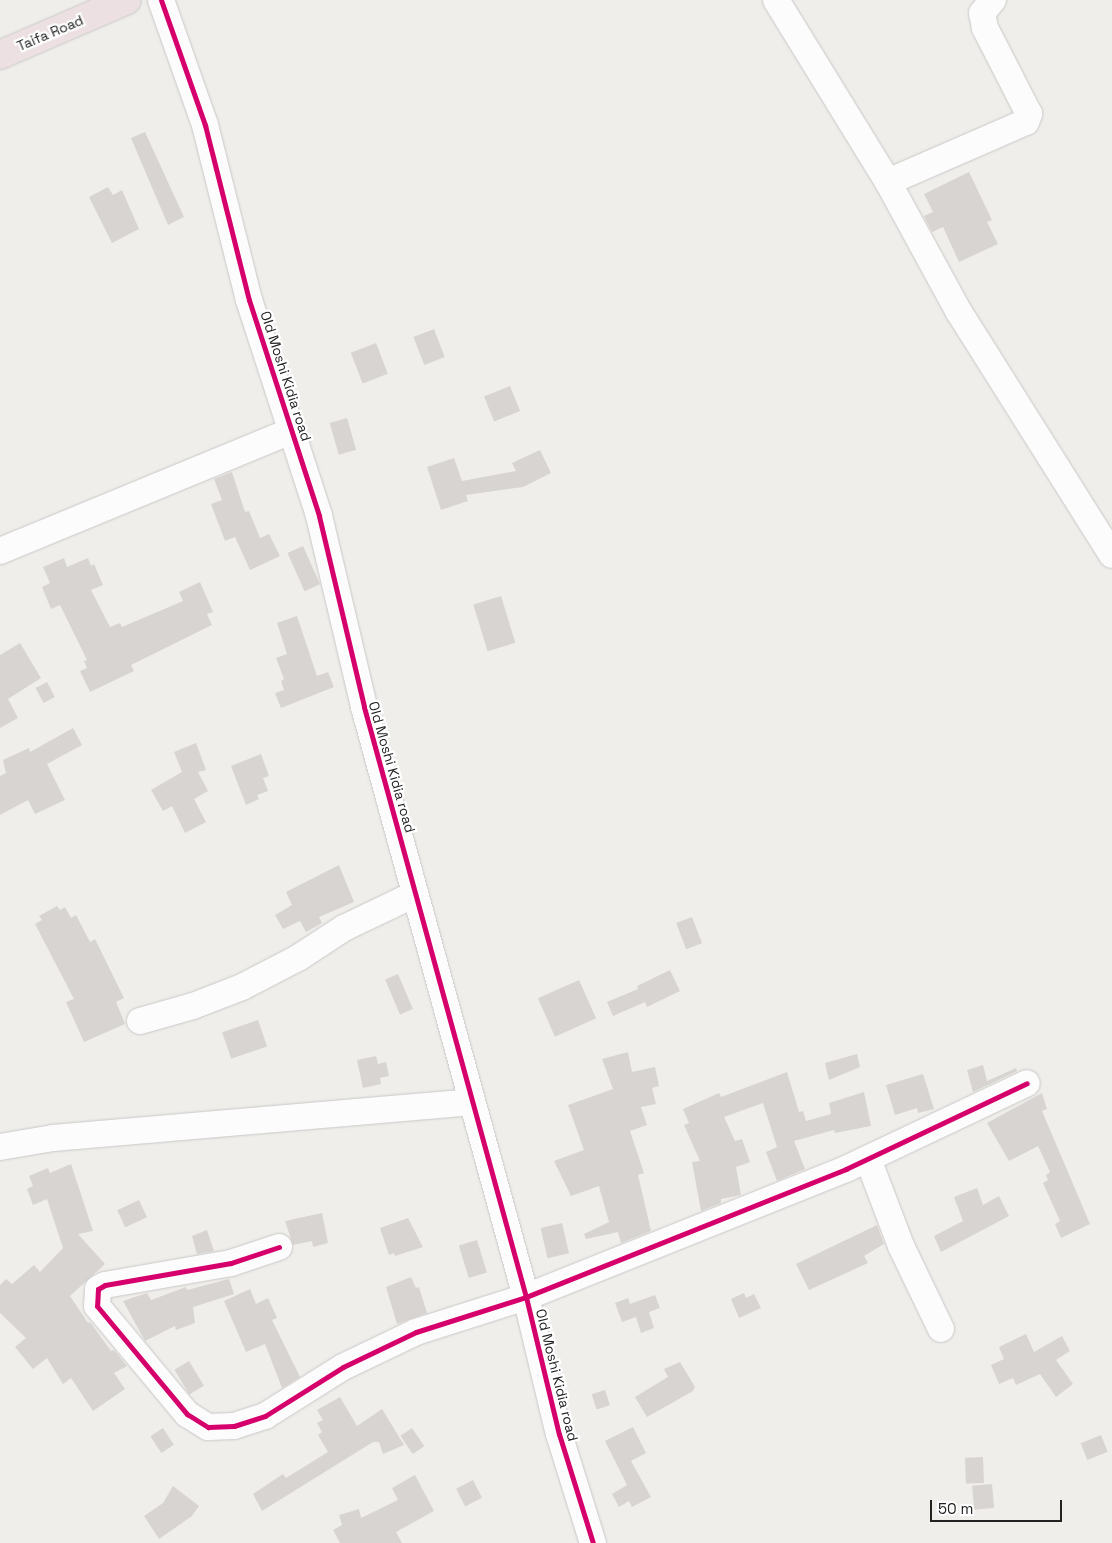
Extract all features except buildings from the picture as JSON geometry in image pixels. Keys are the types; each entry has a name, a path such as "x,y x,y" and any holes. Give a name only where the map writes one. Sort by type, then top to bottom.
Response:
{"highway":[{"name":"Taifa Road","path":"0,55 127,0"}],"street":[{"name":"Old Moshi Kidia road","path":"161,0 204,125 250,300 319,516 364,707 470,1102 526,1297 560,1434 593,1543"},
{"path":"776,0 888,182 959,312 1112,554"},
{"path":"888,182 1026,122 1029,114 985,28 982,13 993,0"},
{"path":"0,551 291,432"},
{"path":"140,1021 192,1006 242,987 298,958 344,928 415,894"},
{"path":"279,1247 231,1263 123,1281 98,1289 96,1301 102,1312 187,1414 208,1427 234,1426 265,1416 343,1367 416,1332 526,1297 868,1159 1027,1083"},
{"path":"0,1146 54,1138 470,1102"},
{"path":"868,1159 901,1246 941,1329"}],"cycle path":[{"path":"161,0 205,125 249,300 319,516 364,707 526,1297 559,1434 593,1543"},
{"path":"279,1247 231,1263 105,1285 98,1289 97,1306 187,1414 208,1427 234,1426 265,1416 343,1367 416,1332 526,1297 846,1169 1027,1083"}]}
